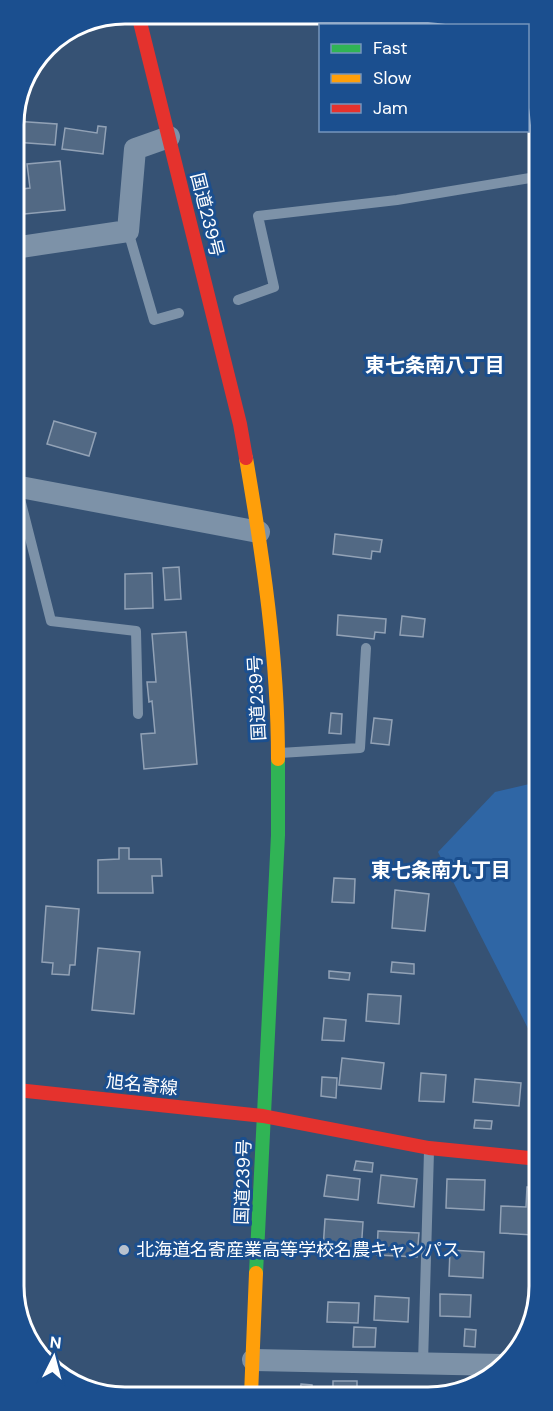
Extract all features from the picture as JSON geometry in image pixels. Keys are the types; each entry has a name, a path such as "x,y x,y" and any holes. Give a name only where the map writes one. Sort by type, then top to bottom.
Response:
{"main road":[{"name":"国道239号","path":"141,24 240,424 260,532 270,621 278,753 278,835 251,1387"},
{"name":"旭名寄線","path":"24,1091 263,1116 429,1148 529,1158"}],"street":[{"path":"24,247 128,231 135,149 169,137"},
{"path":"24,488 260,532"},
{"path":"253,1360 491,1365"}],"lane":[{"path":"238,300 274,287 258,216 397,200 529,178"},
{"path":"128,231 154,320 178,313"},
{"path":"24,518 51,621 136,631 138,714"},
{"path":"278,753 360,748 366,648"},
{"path":"423,1364 429,1148"}],"shaded area":[{"path":"529,784 529,1030 438,852 495,792"}],"building":[{"path":"24,122 57,124 55,145 24,143"},
{"path":"98,126 106,127 103,154 62,149 65,128 97,133"},
{"path":"60,161 65,210 24,214 24,189 30,188 27,164"},
{"path":"54,421 96,433 89,456 47,444"},
{"path":"335,534 382,540 380,552 372,551 371,559 333,554"},
{"path":"179,567 181,599 165,600 163,568"},
{"path":"152,573 153,608 125,609 125,574"},
{"path":"338,615 386,619 385,633 375,632 374,639 337,635"},
{"path":"402,616 425,619 423,637 400,635"},
{"path":"186,632 197,764 144,769 141,734 155,733 152,701 149,702 147,682 156,682 152,634"},
{"path":"331,713 342,714 341,734 329,733"},
{"path":"374,718 392,720 389,745 371,743"},
{"path":"119,848 129,848 129,859 161,859 162,876 152,876 153,893 98,893 98,860 119,859"},
{"path":"334,878 355,879 354,903 332,902"},
{"path":"395,890 429,894 425,931 392,928"},
{"path":"46,906 79,909 75,965 70,965 69,975 52,974 53,963 42,962"},
{"path":"98,948 140,952 134,1014 92,1010"},
{"path":"392,962 414,964 414,974 391,972"},
{"path":"329,971 350,973 349,980 329,978"},
{"path":"368,994 401,996 399,1024 366,1021"},
{"path":"324,1018 346,1020 344,1041 322,1040"},
{"path":"342,1058 384,1063 381,1089 339,1085"},
{"path":"421,1073 446,1075 444,1102 419,1101"},
{"path":"322,1077 337,1078 336,1098 321,1096"},
{"path":"475,1079 521,1083 519,1106 473,1102"},
{"path":"475,1120 492,1121 491,1129 474,1128"},
{"path":"356,1161 373,1163 372,1172 354,1170"},
{"path":"327,1175 360,1179 358,1200 324,1196"},
{"path":"381,1175 417,1179 414,1207 378,1203"},
{"path":"447,1179 485,1180 484,1210 446,1208"},
{"path":"527,1187 529,1187 529,1235 500,1233 501,1206 526,1207"},
{"path":"325,1219 363,1222 361,1252 323,1249"},
{"path":"378,1231 419,1233 417,1257 377,1255"},
{"path":"450,1250 484,1252 483,1278 449,1276"},
{"path":"440,1294 471,1295 470,1317 440,1316"},
{"path":"375,1296 409,1298 408,1322 374,1320"},
{"path":"328,1302 359,1303 358,1323 327,1322"},
{"path":"354,1327 376,1328 375,1347 353,1347"},
{"path":"465,1329 476,1330 475,1347 464,1346"},
{"path":"333,1381 357,1381 357,1387 333,1387"},
{"path":"301,1384 312,1385 312,1387 301,1387"}],"traffic: fast":[{"path":"256,1273 278,835 278,759"}],"traffic: slow":[{"path":"246,458 272,645 278,759"},
{"path":"251,1387 256,1273"}],"traffic: jam":[{"path":"140,24 240,424 246,458"},
{"path":"24,1091 263,1116 429,1148 529,1158"}],"place":[{"name":"北海道名寄産業高等学校名農キャンパス","path":"124,1250"}],"district":[{"name":"東七条南八丁目","path":"435,365"},
{"name":"東七条南九丁目","path":"441,870"}]}
